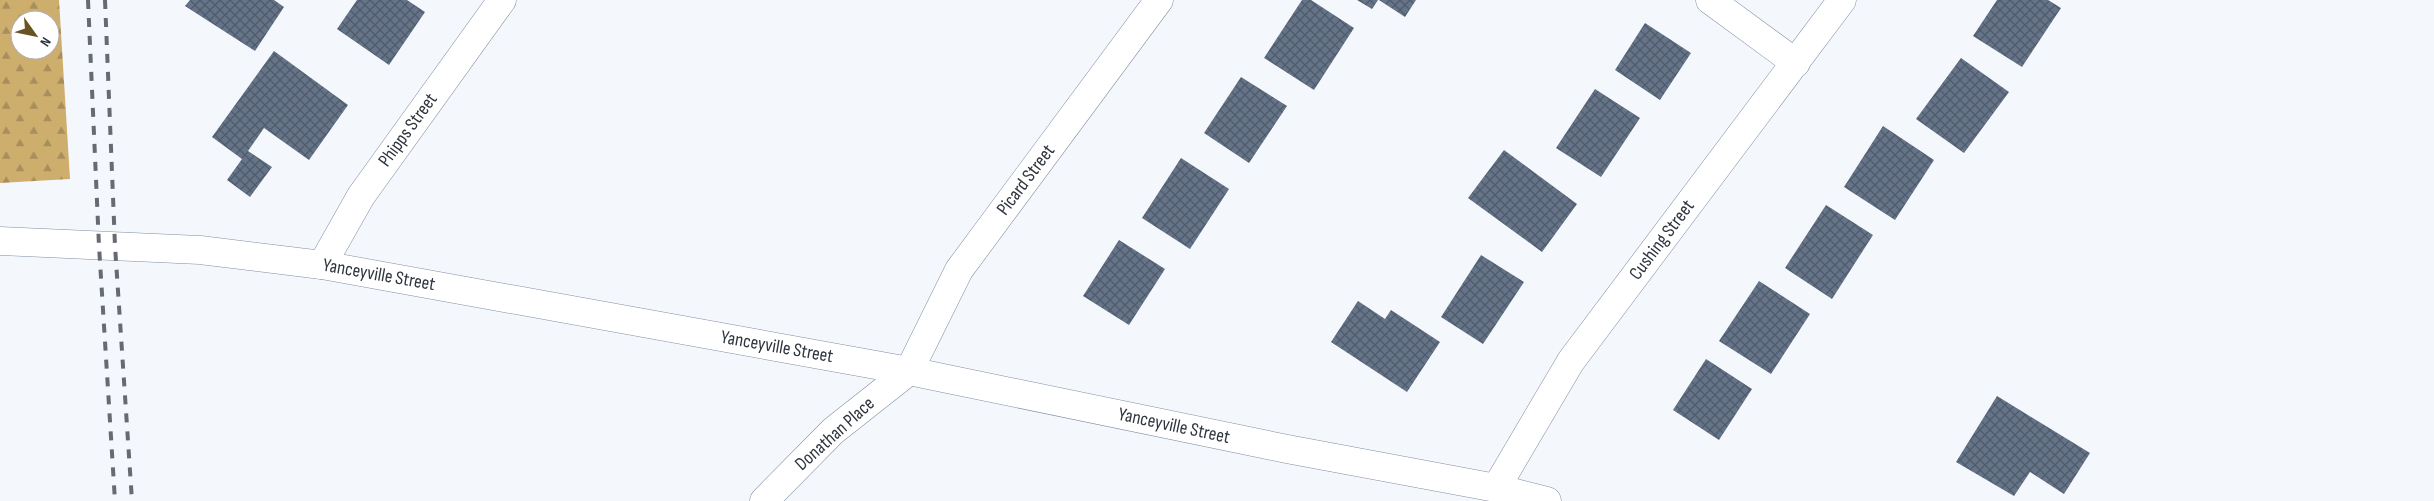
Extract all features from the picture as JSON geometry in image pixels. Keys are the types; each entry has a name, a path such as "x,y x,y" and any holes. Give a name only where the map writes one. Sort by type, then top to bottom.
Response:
{"street":[{"name":"Phipps Street","path":"322,265 361,196 502,0"},
{"name":"Picard Street","path":"909,371 959,270 1159,0"},
{"path":"1710,0 1796,63"},
{"name":"Cushing Street","path":"1496,488 1571,361 1842,0"},
{"name":"Yanceyville Street","path":"0,241 200,250 322,265 909,371 1287,449 1496,488 1547,501"},
{"name":"Donathan Place","path":"764,501 833,432 909,371"}],"green space":[{"path":"0,0 59,0 60,10 10,10 10,60 60,60 60,16 70,179 0,183"}],"building":[{"path":"190,0 274,0 284,7 255,51 185,6"},
{"path":"357,0 407,0 425,12 389,65 337,29"},
{"path":"1302,0 1311,0 1354,28 1314,90 1264,58"},
{"path":"1357,0 1378,0 1372,9"},
{"path":"1379,0 1416,0 1405,17"},
{"path":"1997,0 2048,0 2061,8 2022,67 1973,36"},
{"path":"1645,23 1691,53 1660,100 1615,70"},
{"path":"274,51 348,105 309,160 264,128 248,151 272,167 250,197 227,180 242,159 212,137"},
{"path":"1961,58 2009,92 1964,153 1916,119"},
{"path":"1241,77 1287,106 1249,163 1204,133"},
{"path":"1595,89 1640,118 1601,177 1556,148"},
{"path":"1883,126 1934,160 1895,220 1844,187"},
{"path":"1504,150 1577,204 1542,252 1468,198"},
{"path":"1181,158 1229,189 1190,249 1142,218"},
{"path":"1826,205 1873,235 1832,299 1785,268"},
{"path":"1119,240 1165,269 1129,325 1083,296"},
{"path":"1481,255 1524,282 1483,344 1441,317"},
{"path":"1759,281 1810,314 1771,374 1719,341"},
{"path":"1358,301 1385,319 1391,310 1440,342 1407,392 1331,342"},
{"path":"1706,359 1752,389 1719,440 1673,410"},
{"path":"1997,396 2090,453 2064,494 2030,472 2014,496 1956,462"}],"railway":[{"path":"88,0 99,246 115,501"},
{"path":"105,0 115,246 132,501"}]}
